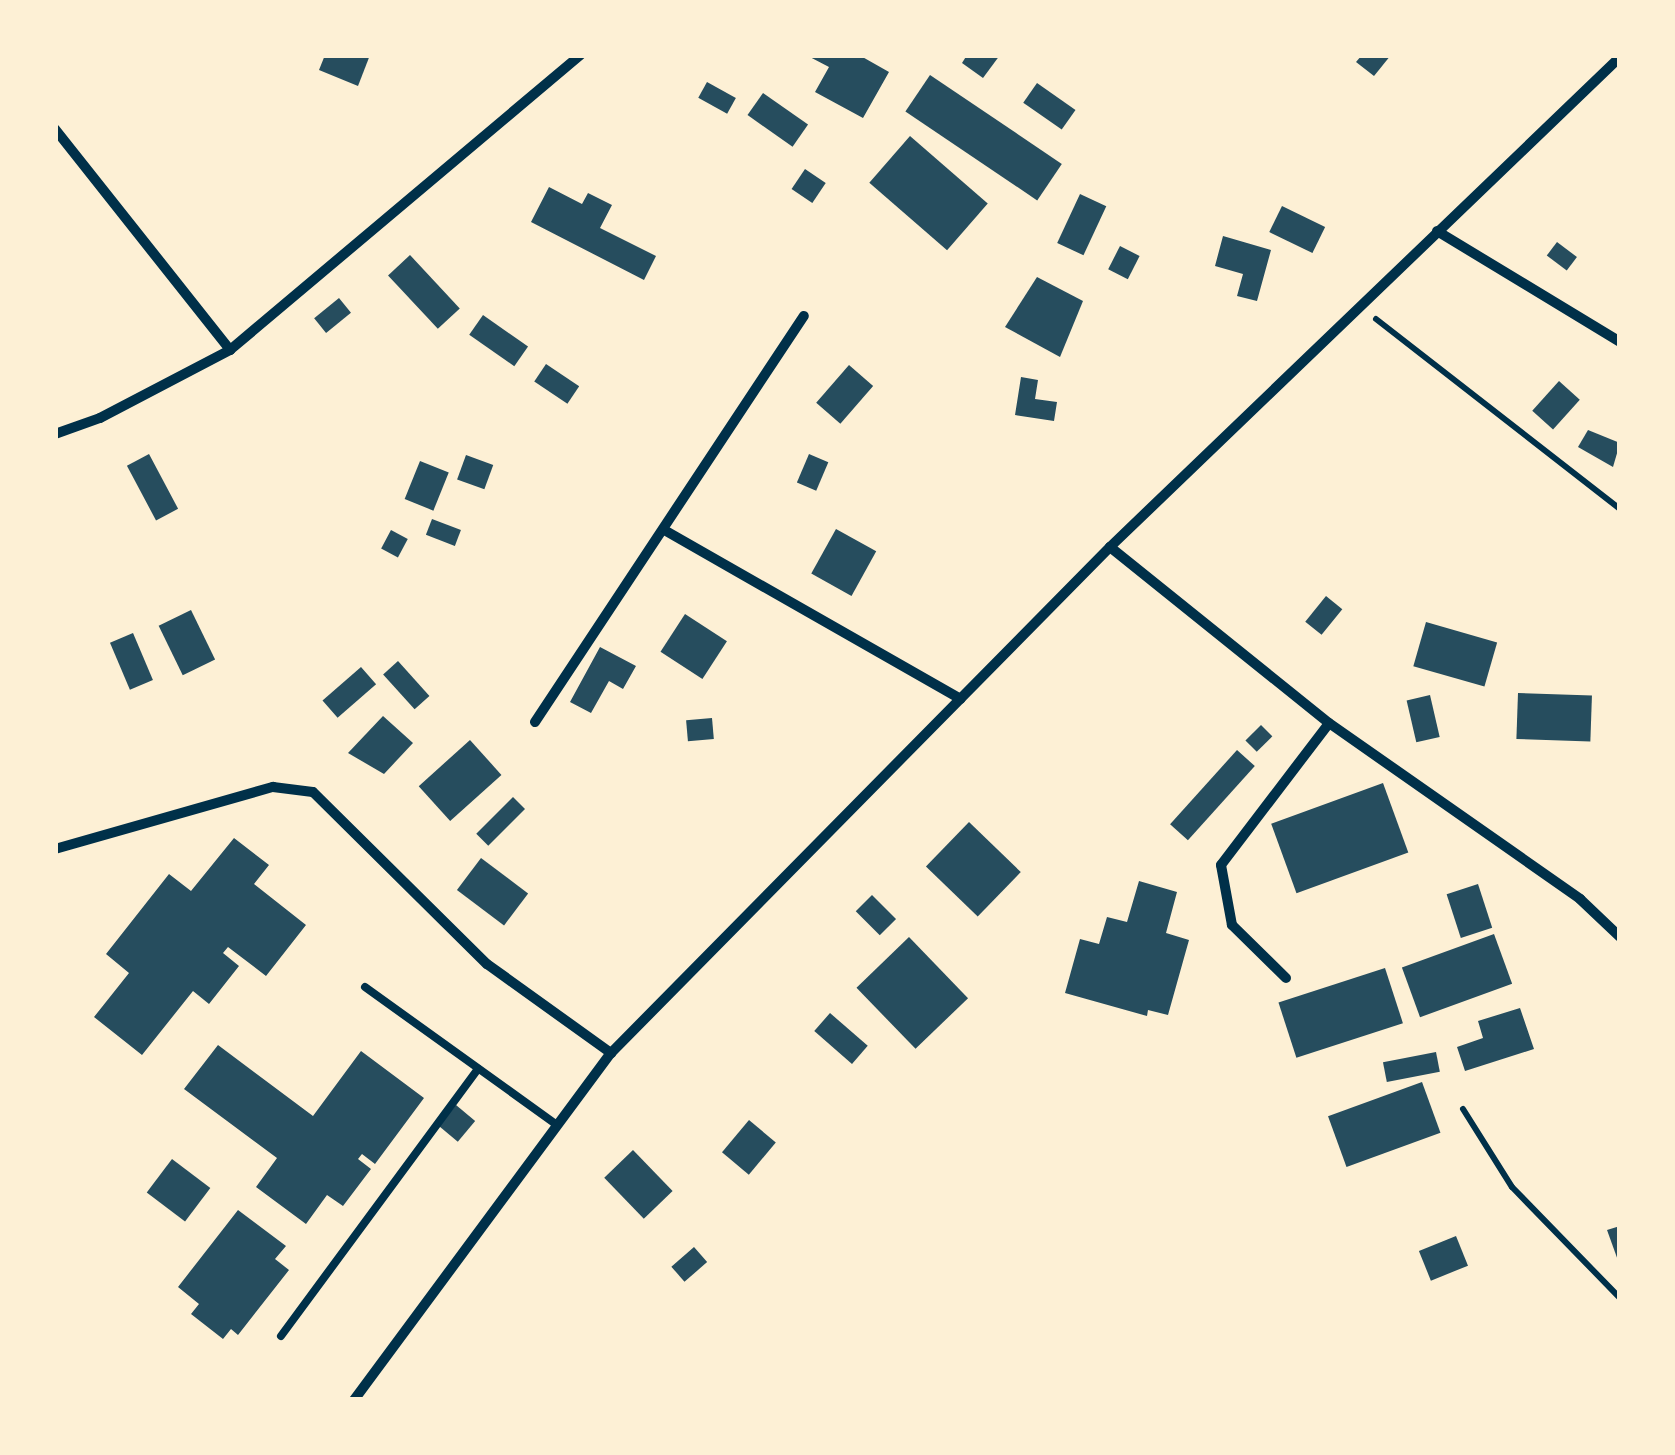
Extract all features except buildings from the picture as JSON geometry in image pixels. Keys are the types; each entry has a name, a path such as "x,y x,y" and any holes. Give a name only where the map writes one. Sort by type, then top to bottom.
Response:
{"street":[{"path":"55,434 100,418 230,350 580,55"},
{"path":"354,1400 554,1123 611,1053 1110,547 1620,56"},
{"path":"55,130 230,350"},
{"path":"1437,231 1620,342"},
{"path":"535,722 666,531 804,316"},
{"path":"666,531 960,699"},
{"path":"1110,547 1330,724 1580,899 1620,936"},
{"path":"1286,978 1232,926 1221,866 1330,724"},
{"path":"55,849 273,787 313,792 488,964 611,1053"}],"lane":[{"path":"365,987 554,1123"},
{"path":"281,1336 478,1068"}],"path":[{"path":"1360,306 1620,509"},
{"path":"1464,1109 1512,1187 1620,1298"}]}
